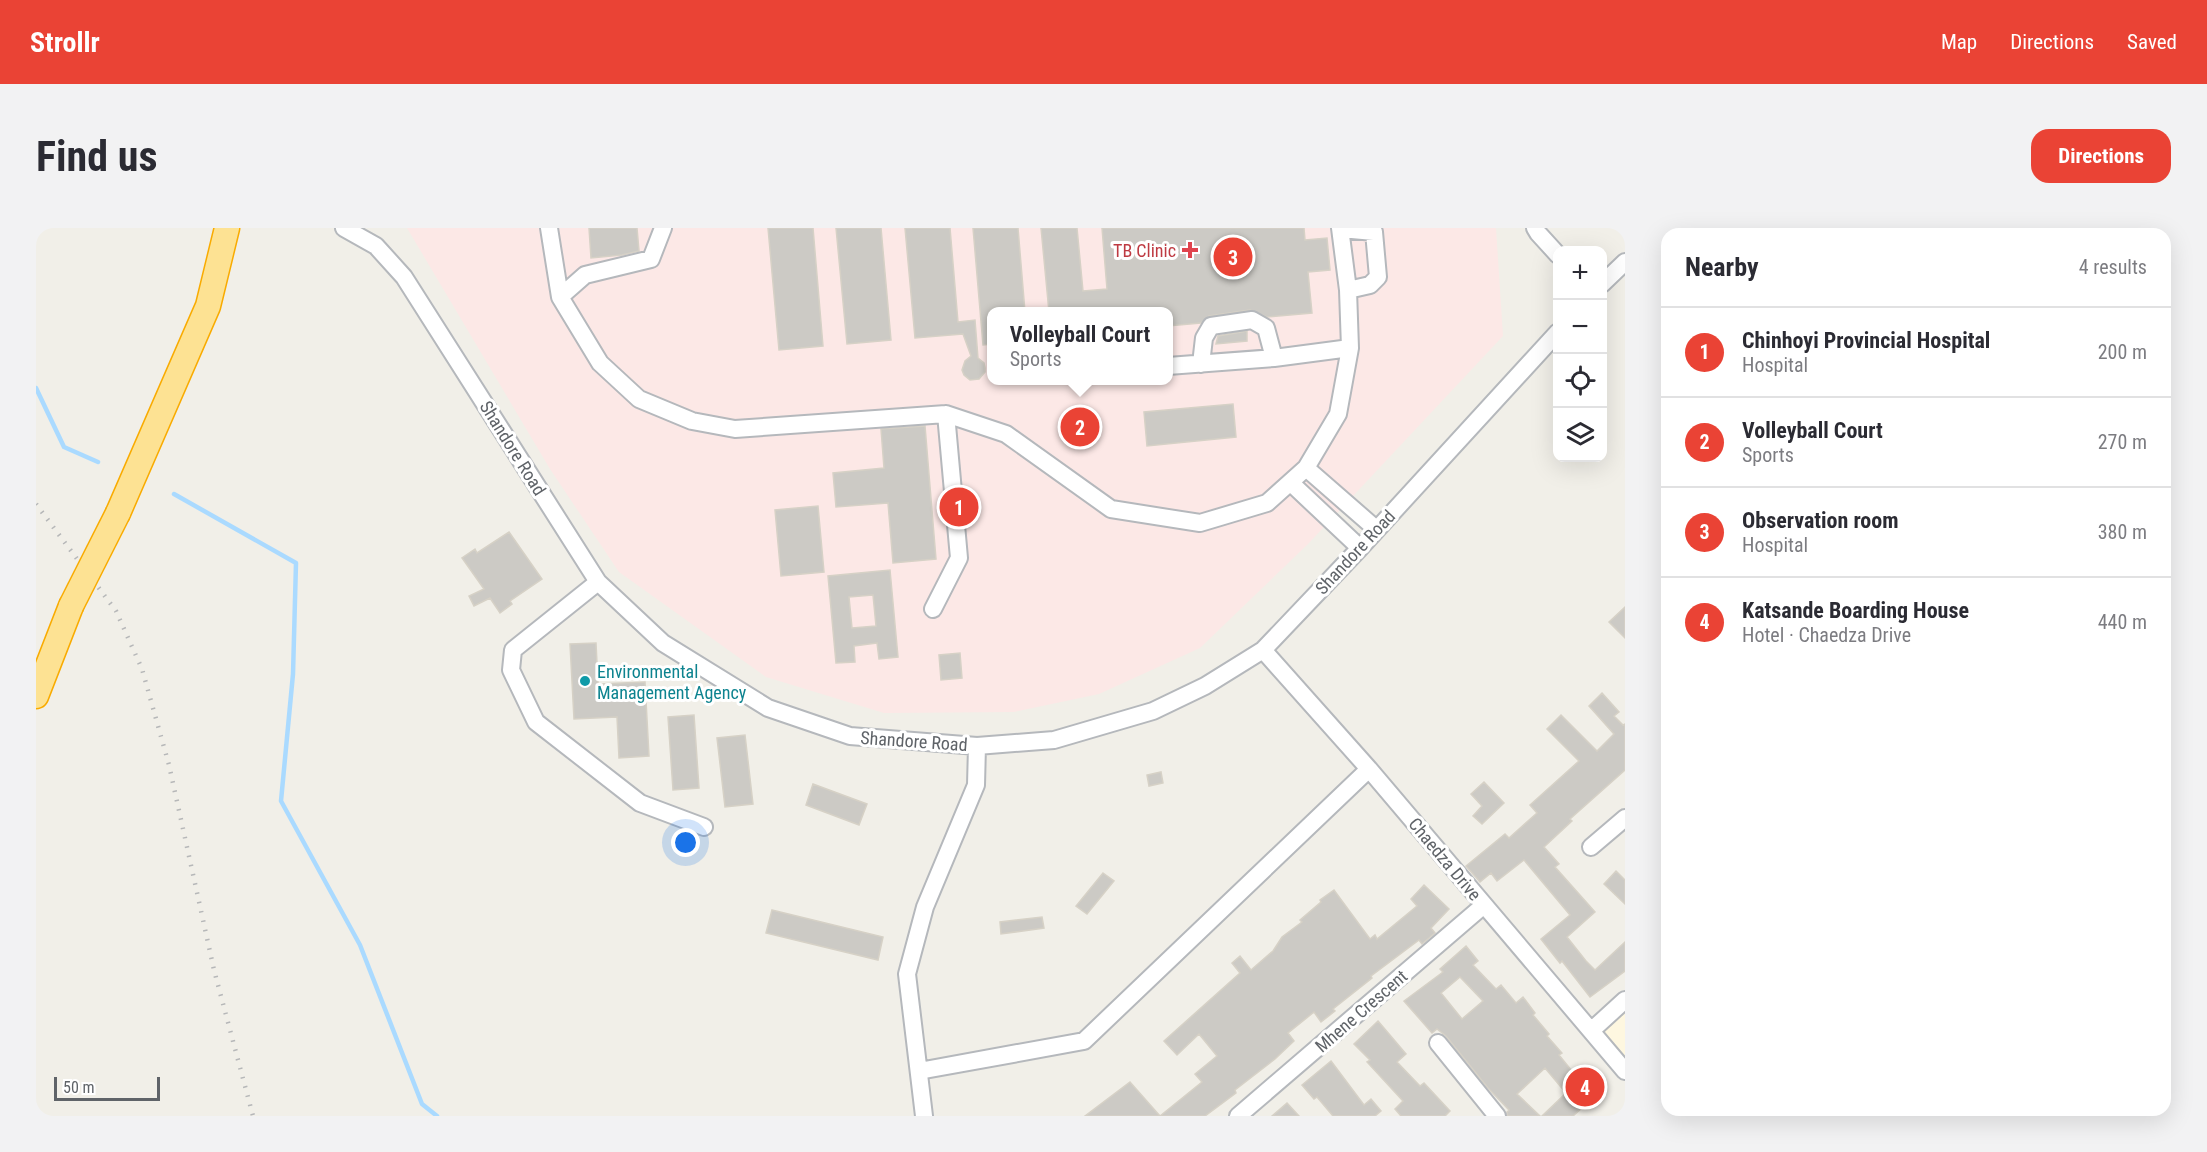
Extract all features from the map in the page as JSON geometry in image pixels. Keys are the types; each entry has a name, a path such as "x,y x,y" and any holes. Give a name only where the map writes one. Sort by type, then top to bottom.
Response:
{"highway":[{"path":"36,696 71,606 118,513 208,306 227,228"}],"street":[{"name":"Shandore Road","path":"344,228 376,246 404,277 598,582 663,643 768,708 850,736 977,746 1054,740 1153,711 1205,686 1263,650 1360,548 1553,336"},
{"path":"549,228 560,297 600,363 639,399 692,421 735,429 946,414 1006,434 1111,509 1200,523 1267,503 1306,468 1338,414 1350,348 1348,290 1340,229 1374,232 1378,277 1370,285 1348,290"},
{"path":"560,297 585,275 651,259 663,228"},
{"path":"1535,228 1553,250"},
{"path":"1607,279 1625,262"},
{"path":"1201,364 1204,338 1211,326 1252,320 1266,328 1274,358"},
{"path":"1173,366 1274,358 1350,348"},
{"path":"933,609 959,558 946,414"},
{"path":"1306,468 1376,529"},
{"path":"1291,483 1360,548"},
{"path":"598,582 513,650 511,670 536,722 640,803 704,827"},
{"name":"Chaedza Drive","path":"1263,650 1369,770 1625,1071"},
{"path":"924,1116 908,974 925,907 976,785 977,746"},
{"path":"919,1071 1084,1041 1369,770"},
{"path":"1591,847 1624,820"},
{"name":"Mhene Crescent","path":"1238,1116 1484,905"},
{"path":"1592,1030 1625,1000"},
{"path":"1438,1043 1497,1116"}],"shaded area":[{"path":"407,228 1496,228 1503,336 1308,544 1200,648 1099,694 1014,712 884,713 766,677 619,572 550,469"},
{"path":"1625,1011 1625,1064 1599,1034"}],"building":[{"path":"589,228 637,228 639,251 591,258"},
{"path":"768,228 813,228 823,346 779,350"},
{"path":"836,228 881,228 891,340 847,344"},
{"path":"905,228 950,228 958,322 975,320 978,358 984,363 985,368 985,372 979,379 970,380 962,370 965,361 971,356 963,334 915,338"},
{"path":"973,228 1018,228 1025,307 987,307 987,345 983,345"},
{"path":"1041,228 1077,228 1083,291 1107,289 1102,228 1304,228 1305,240 1327,238 1330,270 1308,272 1312,313 1267,317 1250,310 1209,316 1201,323 1173,326 1173,307 1049,307"},
{"path":"1247,331 1247,341 1216,344 1218,336"},
{"path":"1233,404 1236,437 1147,446 1144,412"},
{"path":"925,426 936,559 893,563 888,503 836,507 833,473 884,468 881,429"},
{"path":"818,506 824,572 781,576 775,510"},
{"path":"509,532 542,579 510,601 512,604 500,613 490,598 474,606 469,596 484,589 462,558 475,549 477,553"},
{"path":"890,570 898,657 879,659 877,643 854,646 855,662 836,663 828,576","holes":["873,595 876,626 852,628 849,597"]},
{"path":"1625,607 1625,638 1609,622"},
{"path":"596,643 598,684 645,682 649,756 619,758 617,717 574,719 570,644"},
{"path":"960,653 962,678 941,680 939,655"},
{"path":"1602,693 1619,712 1614,716 1623,725 1625,724 1625,770 1570,819 1572,821 1544,847 1559,864 1555,867 1595,912 1567,937 1586,961 1595,970 1625,942 1625,971 1590,997 1562,961 1560,963 1541,939 1570,915 1524,860 1497,881 1491,873 1480,882 1466,866 1505,834 1509,838 1537,813 1530,805 1579,761 1547,729 1561,715 1597,751 1614,734 1589,706"},
{"path":"694,715 699,788 673,790 668,717"},
{"path":"745,735 753,804 725,807 717,738"},
{"path":"1161,772 1163,783 1149,786 1147,775"},
{"path":"1484,782 1504,803 1482,824 1473,816 1482,806 1471,794"},
{"path":"813,784 867,804 859,825 806,805"},
{"path":"1616,871 1625,880 1625,904 1604,884"},
{"path":"1103,873 1114,881 1087,914 1076,906"},
{"path":"1424,885 1449,909 1431,928 1435,933 1422,944 1419,940 1371,976 1372,978 1333,1009 1335,1011 1321,1022 1314,1012 1288,1033 1294,1041 1235,1090 1236,1093 1205,1116 1160,1116 1202,1082 1195,1074 1217,1056 1199,1034 1177,1055 1164,1041 1240,973 1232,963 1240,956 1251,970 1273,951 1282,937 1302,922 1300,920 1321,902 1320,900 1334,890 1370,939 1375,935 1377,939 1417,906 1411,899"},
{"path":"772,910 883,937 878,960 766,933"},
{"path":"1042,917 1044,928 1001,934 1000,922"},
{"path":"1466,946 1478,961 1473,965 1496,989 1501,985 1516,1003 1523,997 1535,1013 1533,1015 1549,1034 1547,1036 1562,1053 1559,1055 1580,1081 1588,1073 1603,1089 1573,1116 1542,1116 1566,1093 1545,1068 1517,1094 1540,1116 1507,1116 1509,1110 1446,1036 1437,1029 1432,1033 1404,1001 1443,972 1440,969","holes":["1460,977 1483,1001 1462,1019 1441,993"]},
{"path":"1378,1021 1406,1054 1397,1062 1420,1086 1424,1083 1450,1111 1445,1116 1401,1116 1395,1109 1403,1101 1367,1062 1370,1060 1354,1044"},
{"path":"1331,1061 1364,1105 1371,1099 1381,1111 1375,1116 1333,1116 1317,1097 1314,1099 1302,1085"},
{"path":"1130,1082 1160,1116 1085,1116"},
{"path":"1287,1103 1299,1116 1272,1116"}],"waterway":[{"path":"36,388 64,447 98,462"},
{"path":"174,494 296,563 293,674 281,801 360,945 422,1104 437,1116"}],"railway":[{"path":"36,504 116,611 142,669 169,765 214,970 253,1116"}],"place":[{"name":"TB Clinic","path":"1190,250"},
{"name":"Observation room","path":"1233,257"},
{"name":"Volleyball Court","path":"1080,427"},
{"name":"Chinhoyi Provincial Hospital","path":"959,507"},
{"name":"Environmental Management Agency","path":"585,681"},
{"name":"Katsande Boarding House","path":"1585,1087"}]}
